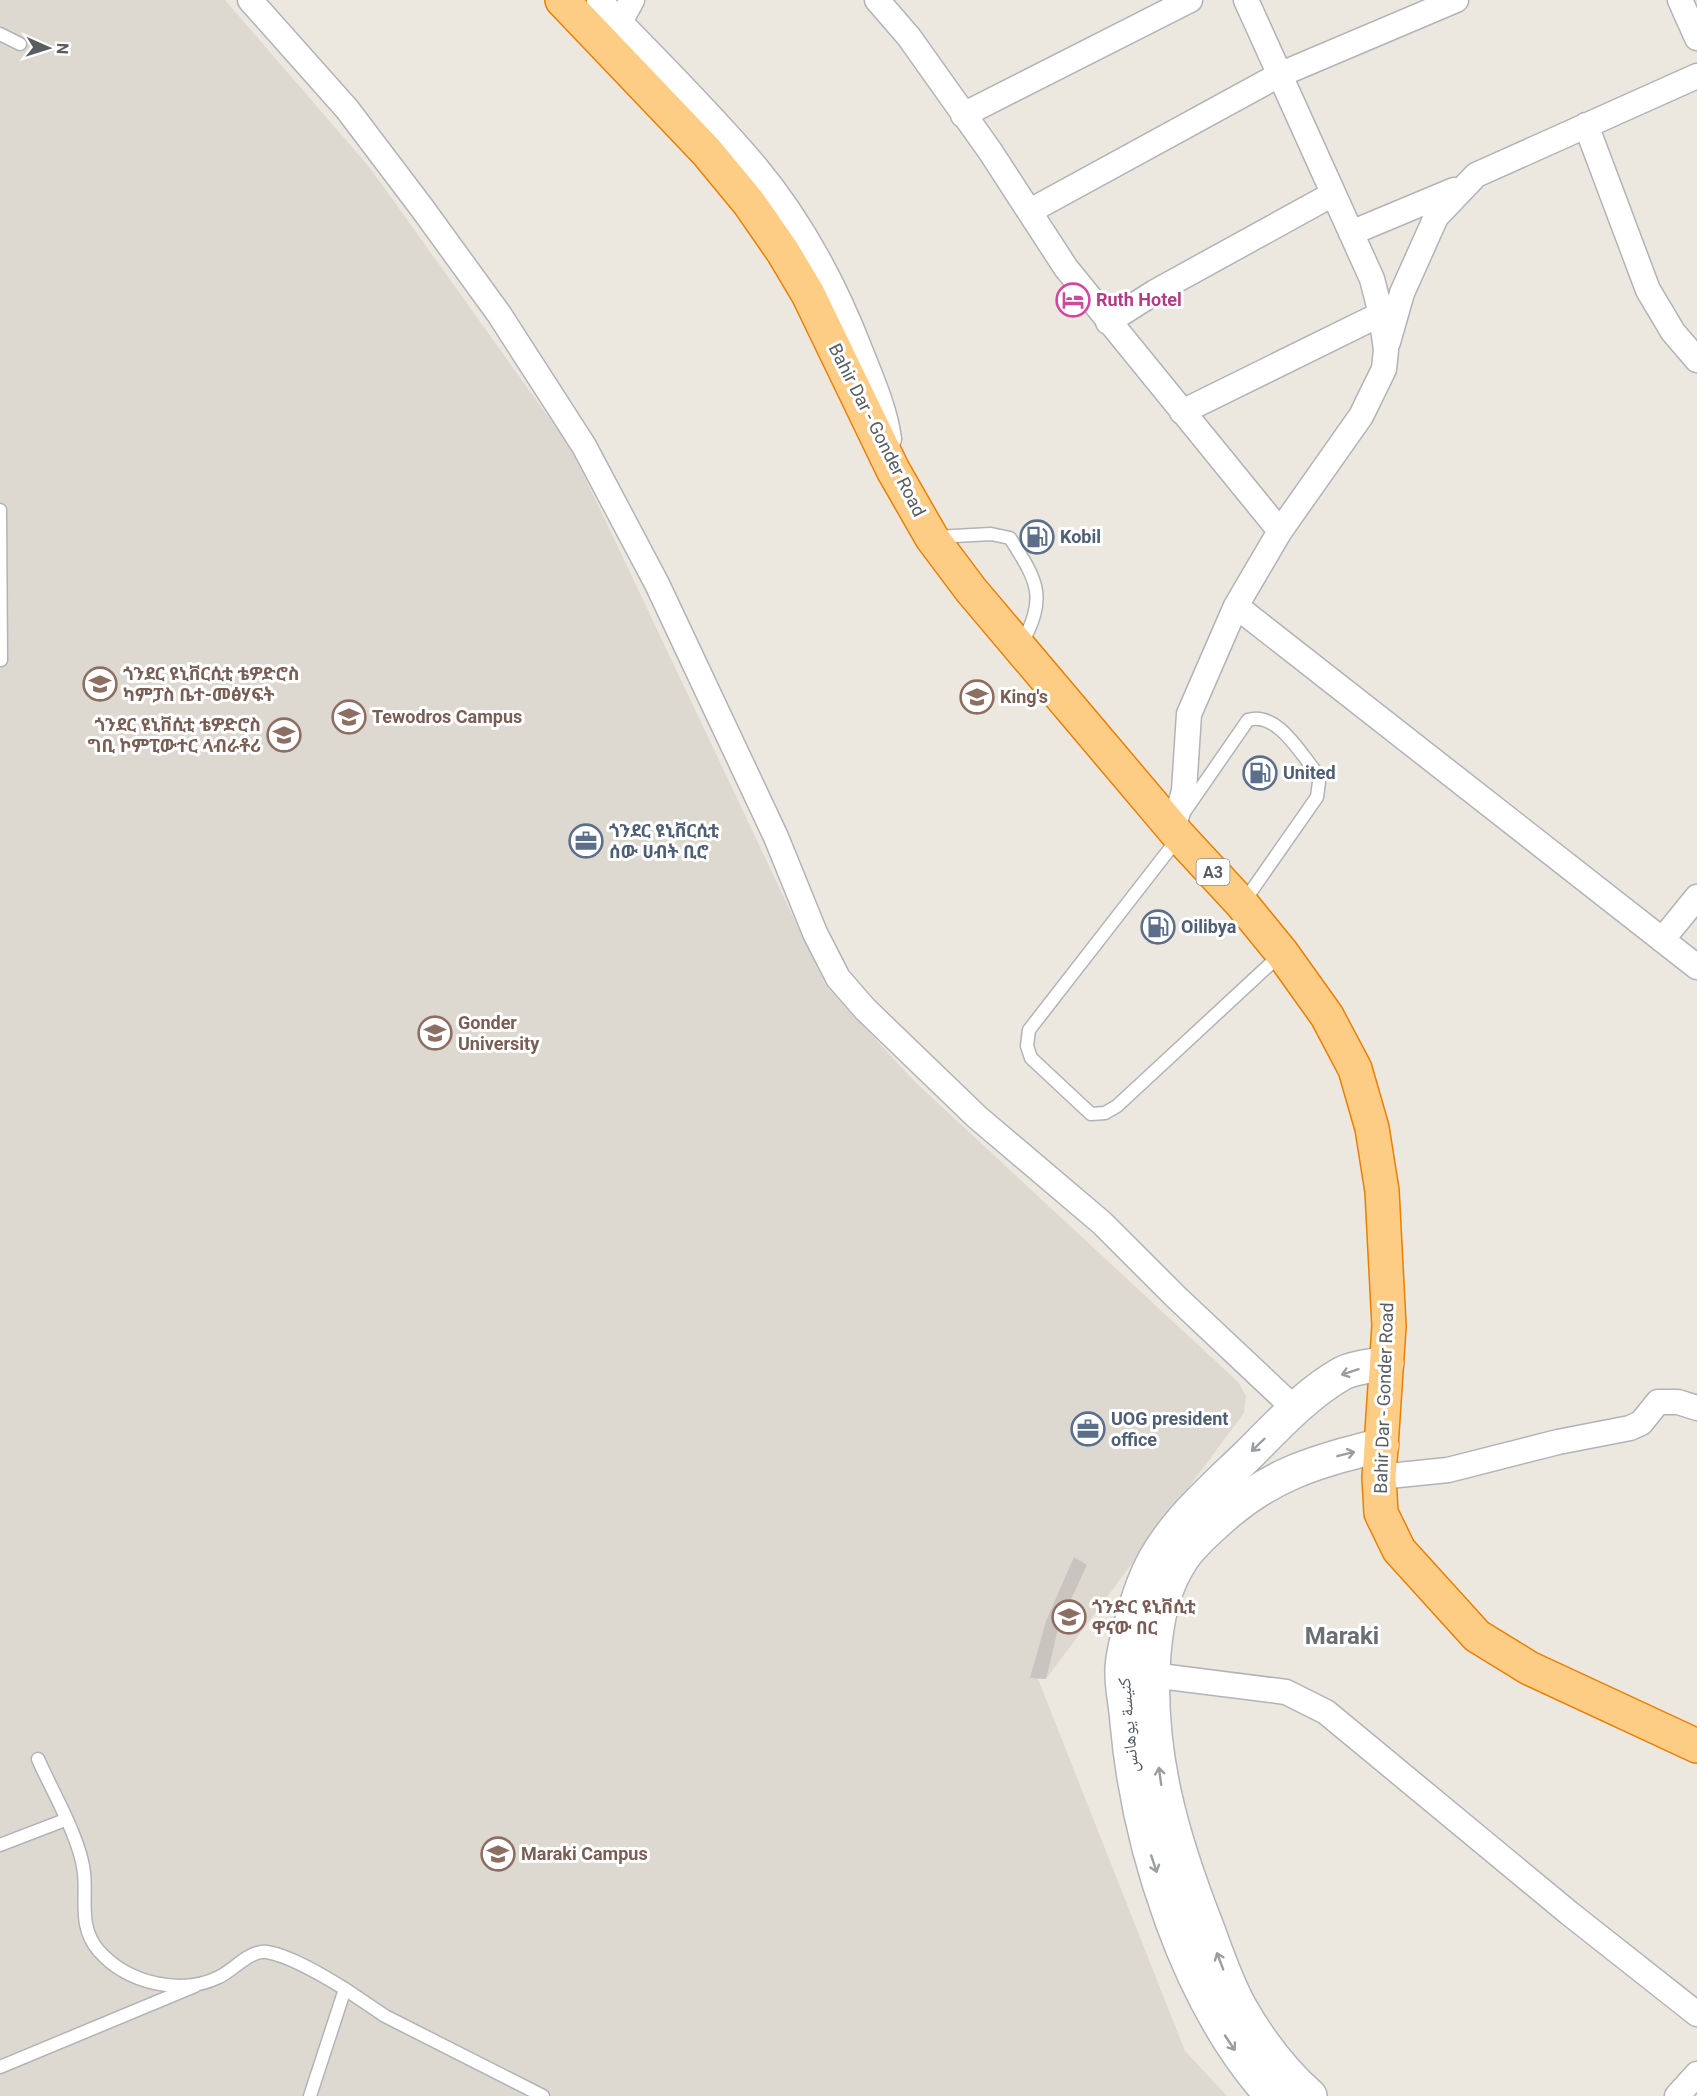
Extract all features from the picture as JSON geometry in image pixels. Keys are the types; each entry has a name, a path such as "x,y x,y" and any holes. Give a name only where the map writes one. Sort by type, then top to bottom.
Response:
{"highway":[{"name":"Bahir Dar - Gonder Road","path":"562,0 706,151 749,203 783,252 813,304 892,470 932,537 1019,649 1176,832 1242,904 1282,953 1327,1016 1355,1070 1372,1128 1382,1191 1389,1326 1379,1478 1382,1513 1399,1550 1477,1636 1529,1668 1697,1746"}],"street":[{"path":"250,0 347,109 422,208 499,314 584,446 657,585 768,819 815,933 838,978 865,1009 977,1117 1102,1223 1176,1298 1306,1401"},
{"path":"599,0 756,167 788,210 834,290 853,332 887,426 892,470"},
{"path":"620,22 632,0"},
{"path":"877,0 909,37 1030,211 1066,268 1280,531"},
{"path":"963,115 1190,0"},
{"path":"1246,0 1372,279 1381,314 1386,350"},
{"path":"1030,211 1279,75 1456,0"},
{"path":"1680,0 1697,38"},
{"path":"1176,832 1184,792 1189,714 1236,606 1280,531 1361,416 1376,389 1384,369 1386,350 1402,293 1436,216 1476,175 1697,75"},
{"path":"1586,125 1648,290 1673,332 1697,360"},
{"path":"1351,234 1420,207 1467,184"},
{"path":"1108,322 1155,292 1333,194"},
{"path":"1182,412 1381,314"},
{"path":"1236,606 1697,967"},
{"path":"1662,940 1697,897"},
{"name":"كنيسة يوهانس","path":"1272,2096 1254,2076 1216,2021 1192,1969 1164,1896 1154,1818 1130,1765 1122,1668 1142,1585 1169,1556 1196,1505 1306,1401 1344,1372 1387,1363"},
{"path":"1379,1478 1448,1470 1558,1442 1630,1428 1641,1423 1658,1402 1678,1402 1697,1408"},
{"path":"1310,2096 1279,2063 1239,2005 1192,1890 1154,1818 1152,1675 1158,1613 1169,1556 1198,1540 1251,1493 1311,1463 1382,1445"},
{"path":"1152,1675 1286,1692 1326,1713 1569,1913 1697,2014"},
{"path":"1677,2096 1697,2074"}],"lane":[{"path":"0,34 20,44"},
{"path":"0,510 2,510 1,660"},
{"path":"932,537 991,534 1010,538 1034,576 1037,596 1035,621 1019,649"},
{"path":"1242,904 1317,797 1319,782 1316,772 1273,722 1258,717 1248,720 1176,832 1029,1030 1027,1046 1031,1058 1091,1114 1105,1113 1117,1106 1282,953"},
{"path":"38,1759 83,1860 83,1912 87,1930 99,1951 126,1972 150,1984 199,1985"},
{"path":"0,1845 65,1821"},
{"path":"0,2067 220,1977 257,1953 267,1952 316,1971 385,2016 543,2096"},
{"path":"310,2096 345,1989"}],"shaded area":[{"name":"Gonder University","path":"0,0 225,0 370,168 572,450 825,984 914,1081 1238,1382 1246,1396 1244,1413 1046,1679 1038,1679 1185,2051 1227,2096 0,2096"}],"building":[{"path":"1074,1557 1087,1565 1059,1625 1046,1679 1030,1678 1046,1621"}],"place":[{"name":"Ruth Hotel","path":"1073,300"},
{"name":"Kobil","path":"1037,537"},
{"name":"ጎንደር ዩኒቨርሲቲ ቴዎድሮስ ካምፓስ ቤተ-መፅሃፍት","path":"100,684"},
{"name":"King's","path":"977,697"},
{"name":"Tewodros Campus","path":"349,717"},
{"name":"ጎንደር ዩኒቨሲቲ ቴዎድሮስ ግቢ ኮምፒውተር ላብራቶሪ","path":"284,735"},
{"name":"United","path":"1260,773"},
{"name":"ጎንደር ዩኒቨርሲቲ ሰው ሀብት ቢሮ","path":"586,841"},
{"name":"Oilibya","path":"1158,927"},
{"name":"Gonder University","path":"435,1033"},
{"name":"UOG president office","path":"1088,1429"},
{"name":"ጎንድር ዩኒቨሲቲ ዋናው በር","path":"1069,1617"},
{"name":"Maraki Campus","path":"498,1854"}],"district":[{"name":"Maraki","path":"1342,1636"}]}
